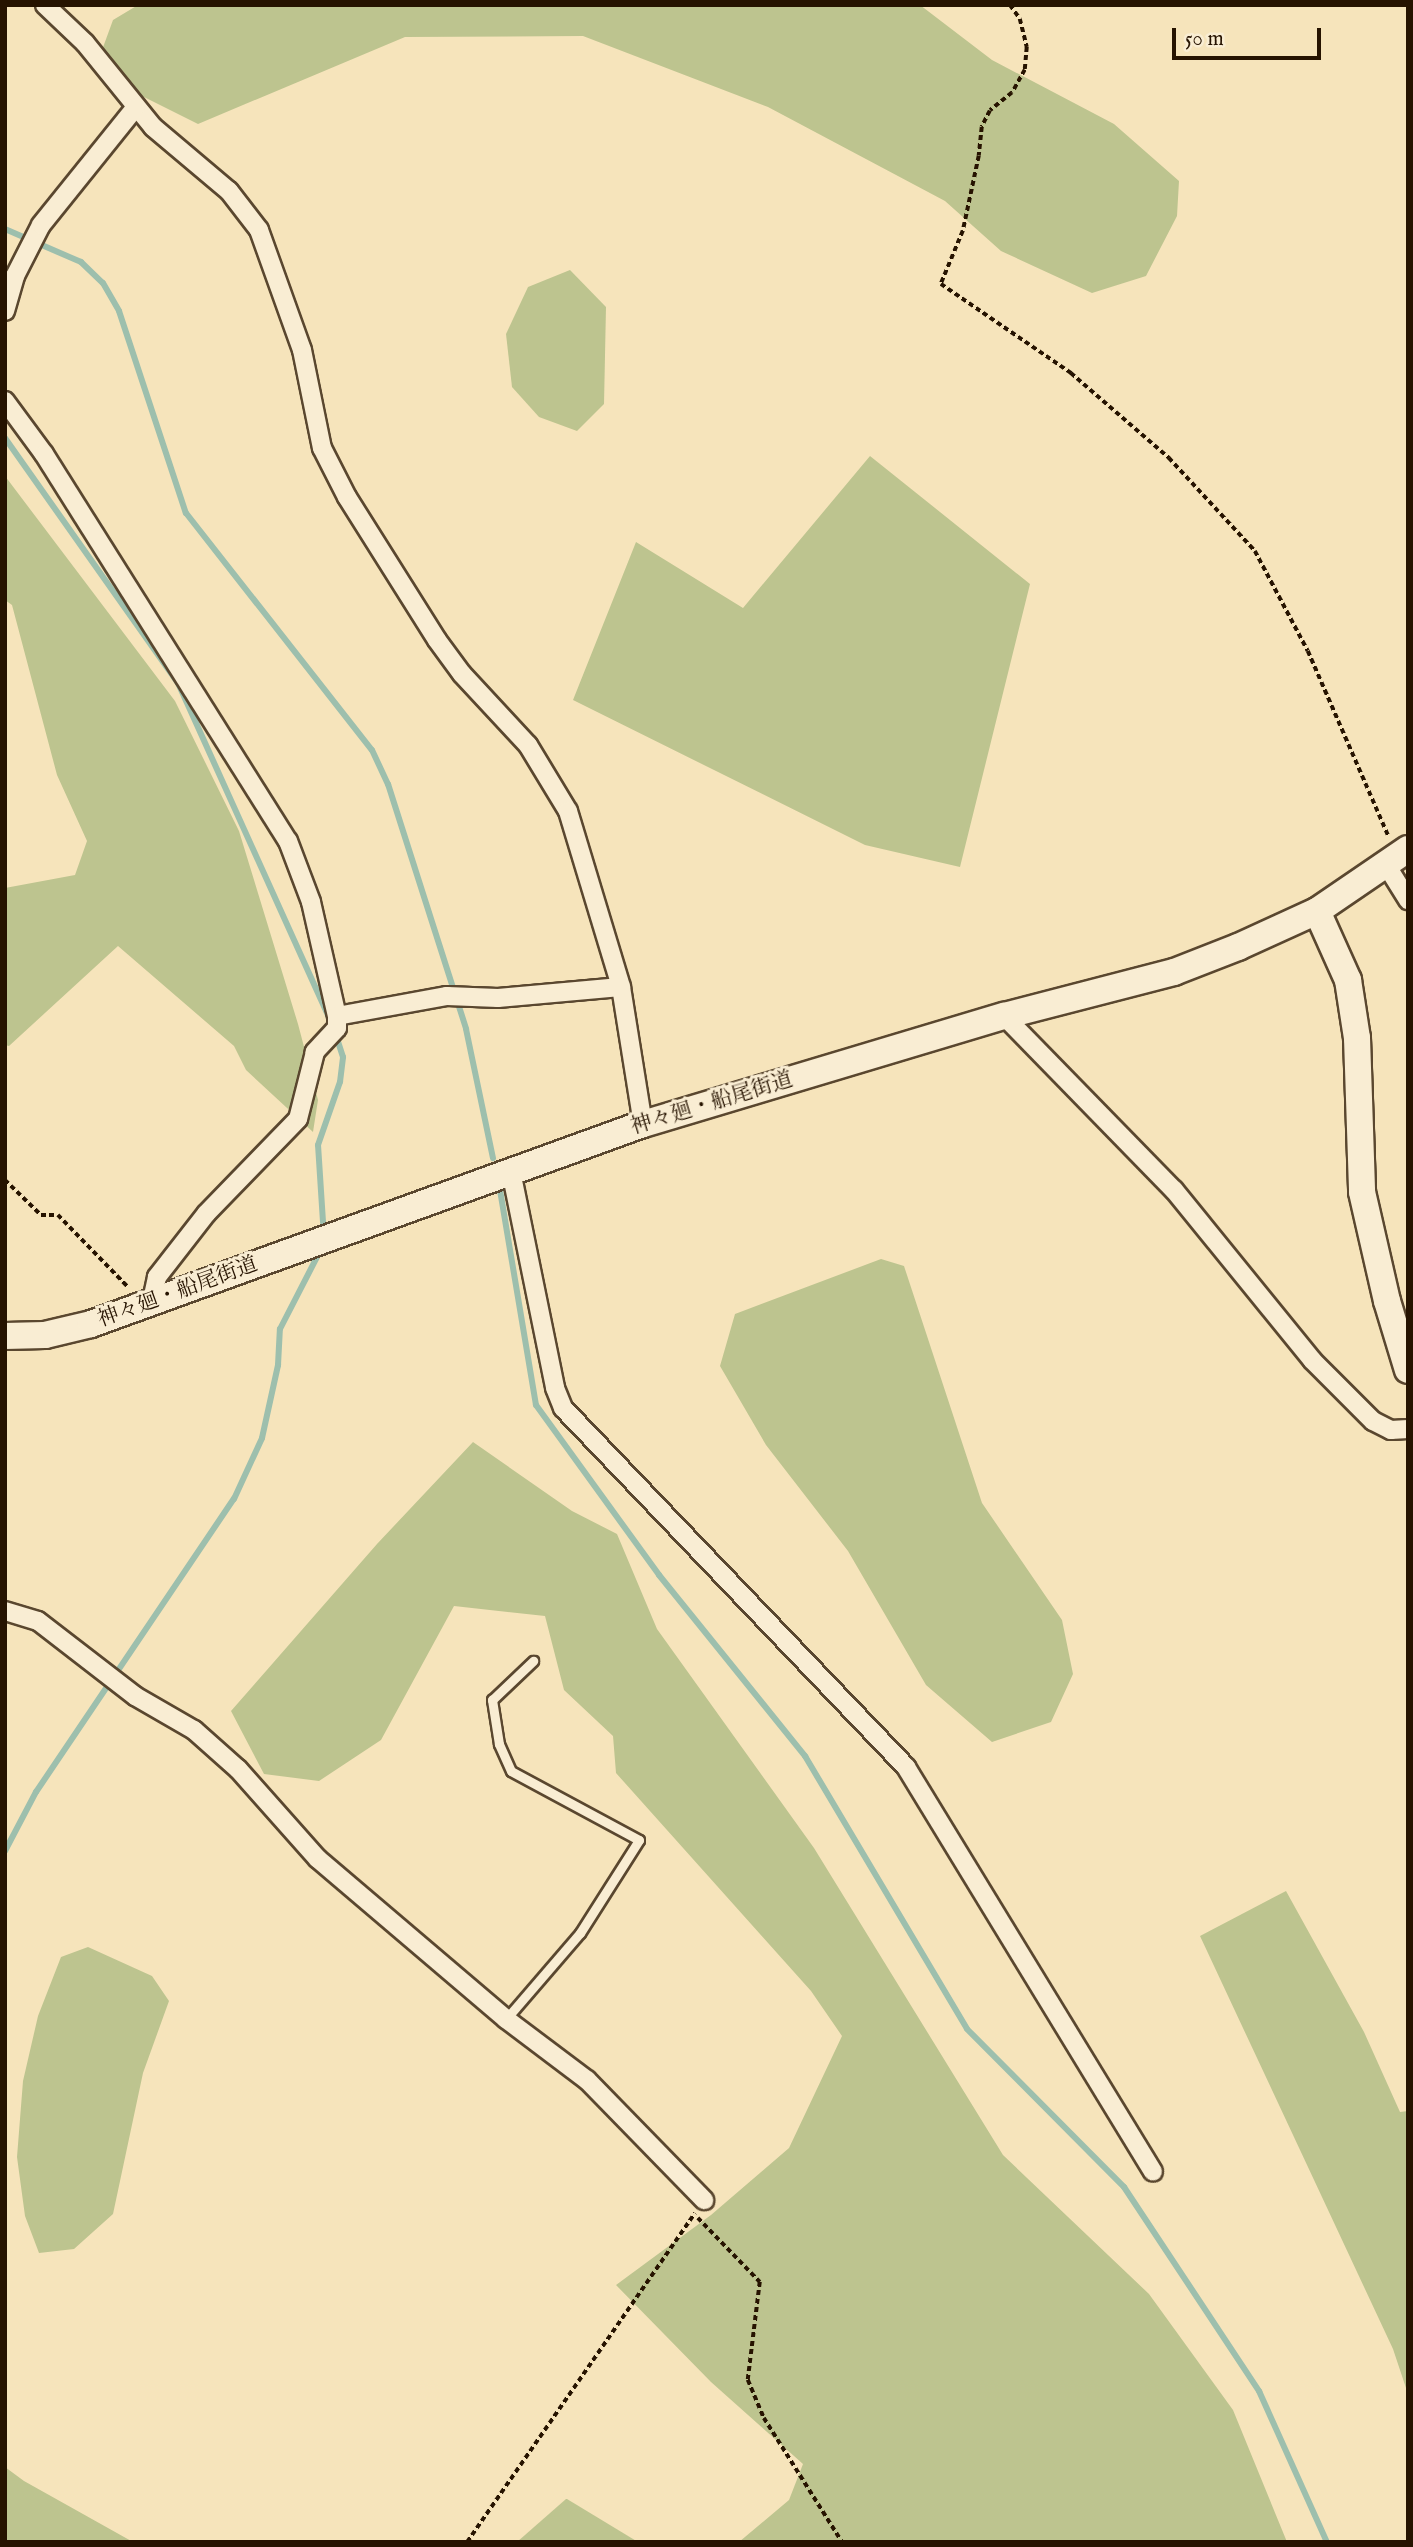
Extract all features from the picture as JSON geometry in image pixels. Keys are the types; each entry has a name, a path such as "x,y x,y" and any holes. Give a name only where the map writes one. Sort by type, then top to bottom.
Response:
{"street":[{"path":"45,5 85,43 153,127 229,191 259,230 302,350 322,448 347,497 437,640 462,674 528,745 568,811 621,987 643,1124"},
{"path":"5,311 15,276 39,229 135,108"},
{"path":"5,401 44,454 288,841 311,902 337,1022"},
{"path":"1397,856 1408,900"},
{"name":"神々廻・船尾街道","path":"5,1336 45,1335 91,1324 148,1301 643,1124 1004,1016 1174,972 1317,912 1397,856"},
{"path":"1317,912 1348,980 1357,1038 1362,1192 1387,1301 1408,1370"},
{"path":"148,1301 157,1278 206,1214 298,1119 314,1052 337,1022 447,996 498,998 621,987"},
{"path":"1004,1016 1174,1190 1312,1360 1373,1421 1391,1430 1408,1429"},
{"path":"502,1174 555,1388 563,1408 906,1767 1153,2171"},
{"path":"5,1611 38,1621 135,1696 194,1730 238,1769 318,1859 506,2019 586,2080 704,2200"}],"lane":[{"path":"506,2019 580,1933 639,1840 511,1771 499,1744 492,1700 533,1661"}],"path":[{"path":"1010,5 1020,19 1027,47 1025,70 1012,93 990,111 982,127 979,156 963,231 941,284 1071,373 1169,458 1255,551 1308,651 1397,856"},
{"path":"5,1180 41,1215 58,1215 148,1301"},
{"path":"467,2542 694,2214 760,2282 748,2380 764,2418 842,2542"}],"green space":[{"path":"138,5 920,5 992,60 1114,124 1179,181 1177,216 1146,276 1092,293 1001,251 945,201 768,107 583,36 405,37 198,124 94,72 113,20"},
{"path":"570,270 606,307 604,404 577,431 539,417 512,387 506,334 528,287"},
{"path":"870,456 1030,584 960,867 865,845 573,700 636,542 743,608"},
{"path":"5,476 175,701 239,831 298,1024 318,1100 313,1132 246,1070 234,1046 118,946 9,1046 5,1045 5,888 75,875 87,841 57,775 12,605 5,600"},
{"path":"881,1259 904,1266 982,1503 1062,1620 1073,1674 1051,1722 992,1742 926,1685 848,1551 766,1445 720,1366 735,1314"},
{"path":"473,1442 572,1511 617,1534 657,1629 814,1848 1003,2155 1149,2294 1233,2410 1287,2542 739,2542 789,2500 803,2464 711,2382 616,2285 711,2215 789,2148 842,2036 811,1991 616,1773 613,1736 564,1690 545,1616 454,1606 381,1740 319,1781 264,1774 231,1711 377,1544"},
{"path":"1286,1891 1364,2032 1400,2112 1408,2111 1408,2394 1393,2349 1200,1936"},
{"path":"88,1947 152,1976 169,2001 143,2073 113,2214 74,2249 39,2253 25,2216 17,2157 23,2081 38,2016 61,1957"},
{"path":"5,2467 24,2481 133,2542 5,2542"},
{"path":"567,2499 638,2542 517,2542"}],"waterway":[{"path":"5,229 81,262 103,283 119,311 186,513 372,750 388,784 466,1029 493,1158"},
{"path":"5,438 178,683 329,1017"},
{"path":"323,1222 318,1145 340,1082 343,1057 335,1033"},
{"path":"500,1190 536,1405 659,1575 805,1756 967,2029 1124,2187 1259,2391 1327,2542"},
{"path":"5,1851 36,1792 234,1499 262,1438 278,1365 280,1329 319,1253"}]}
